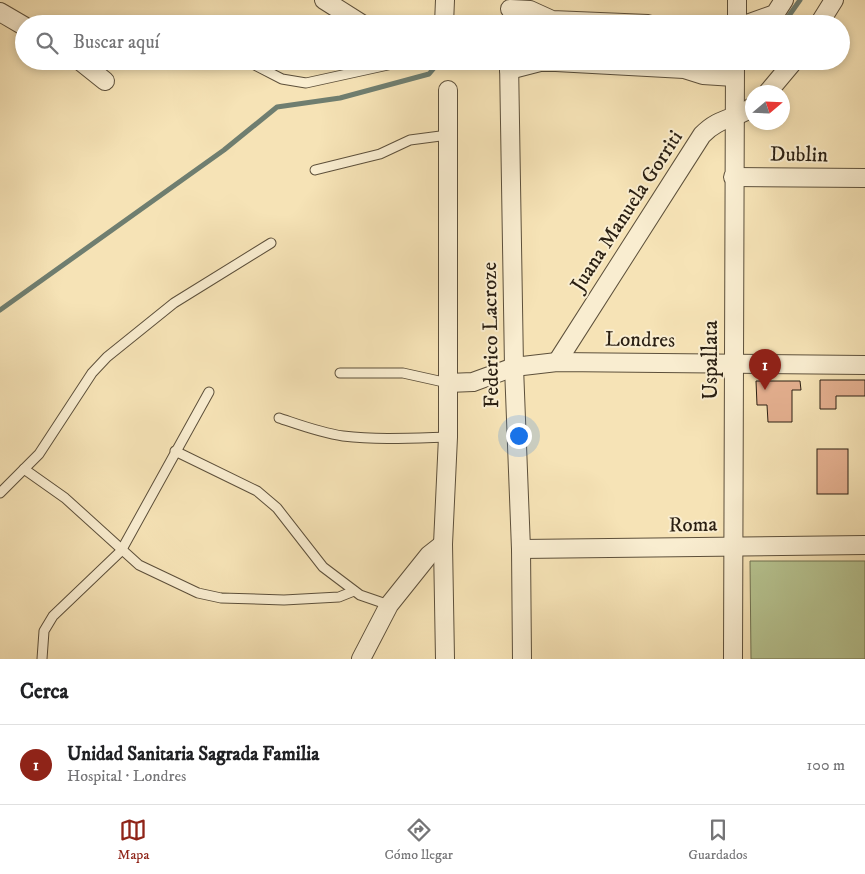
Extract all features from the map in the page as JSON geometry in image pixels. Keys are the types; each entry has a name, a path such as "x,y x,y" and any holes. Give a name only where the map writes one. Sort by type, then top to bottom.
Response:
{"street":[{"path":"324,0 348,15"},
{"path":"444,15 445,0"},
{"path":"737,0 737,15"},
{"path":"772,15 775,14 784,0"},
{"path":"825,15 834,0"},
{"path":"510,11 530,10 541,15"},
{"path":"0,12 15,21"},
{"path":"91,70 105,81"},
{"name":"Federico Lacroze","path":"509,70 514,367 521,549 522,659"},
{"name":"Federico Lacroze","path":"689,70 703,75 729,70"},
{"name":"Uspallata","path":"732,659 734,547 734,70"},
{"path":"774,85 786,70"},
{"name":"Federico Lacroze","path":"444,659 443,544 447,495 448,437 448,90"},
{"name":"Juana Manuela Gorriti","path":"557,362 702,135 713,124 745,113"},
{"name":"Dublin","path":"733,177 865,178"},
{"name":"Londres","path":"448,383 474,382 514,367 557,362 865,365"},
{"path":"361,659 389,605 429,555 443,544"},
{"name":"Roma","path":"521,549 865,545"}],"lane":[{"path":"264,70 282,79 306,82 364,70"},
{"path":"315,170 380,154 410,140 448,135"},
{"path":"0,493 39,454 92,373 122,343 174,303 271,243"},
{"path":"340,373 403,373 448,383"},
{"path":"42,659 44,632 54,616 121,551 209,392"},
{"path":"279,418 342,436 448,437"},
{"path":"175,451 257,491 277,508 323,567 354,591 389,605"},
{"path":"24,469 65,498 121,551 147,569 198,593 221,598 316,599 339,597 354,591"}],"green space":[{"path":"750,561 865,561 865,659 751,659"}],"building":[{"path":"820,380 865,380 865,396 836,396 836,409 820,409"},
{"path":"756,381 800,381 801,390 792,390 792,422 768,422 767,405 757,405"},
{"path":"817,449 848,449 848,494 817,494"}],"waterway":[{"path":"789,15 800,0"},
{"path":"0,310 224,150 277,107 340,98 429,74 432,70"}],"place":[{"name":"Unidad Sanitaria Sagrada Familia","path":"765,390"}]}
